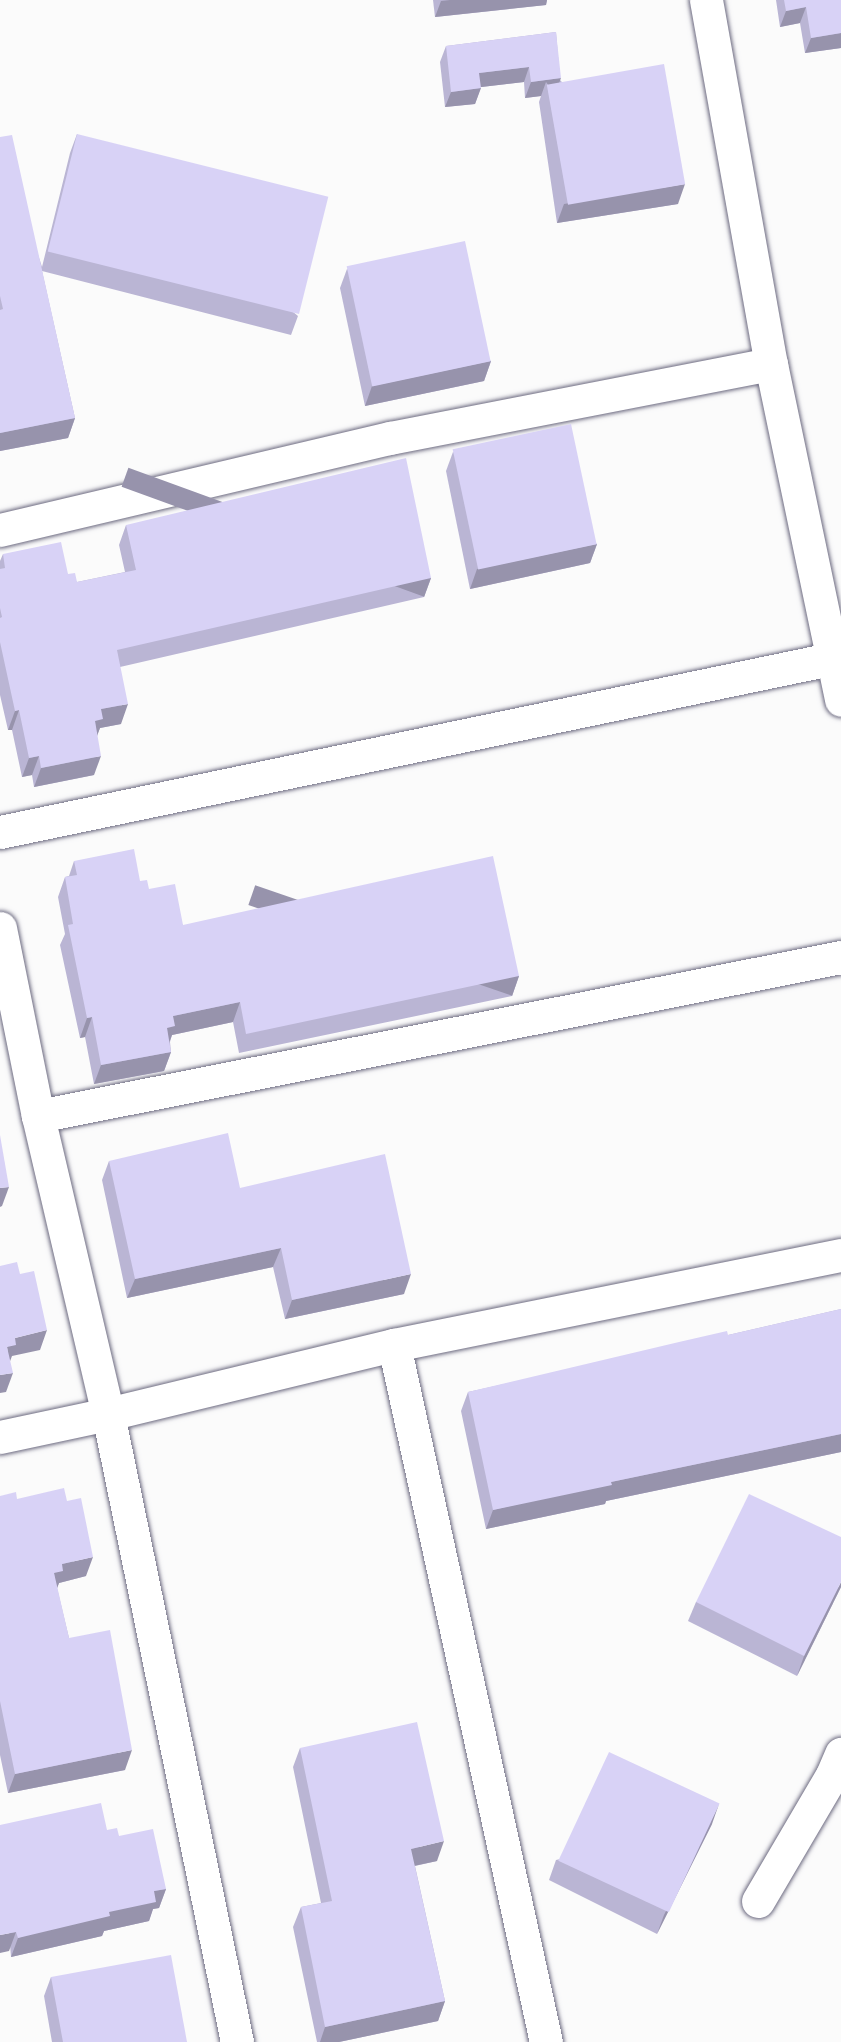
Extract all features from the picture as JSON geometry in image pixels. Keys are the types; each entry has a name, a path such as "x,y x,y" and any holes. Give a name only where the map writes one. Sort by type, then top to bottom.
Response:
{"street":[{"path":"706,0 771,364 830,659 841,700"},
{"path":"0,530 390,438 771,364"},
{"path":"0,832 830,659"},
{"path":"0,928 38,1116 108,1414 237,2042"},
{"path":"38,1116 841,957"},
{"path":"0,1437 108,1414 394,1345 841,1255"},
{"path":"394,1345 546,2042"},
{"path":"758,1901 832,1775 841,1754"}],"building":[{"path":"784,0 841,0 841,33 811,38 806,7 786,11"},
{"path":"556,32 561,78 531,82 529,67 479,73 481,88 451,92 446,46"},
{"path":"664,64 685,184 568,205 547,85"},
{"path":"77,134 328,197 299,314 48,251"},
{"path":"12,135 75,418 0,433 0,310 3,309 0,296 0,137"},
{"path":"465,241 491,361 372,386 347,266"},
{"path":"571,424 597,544 478,569 453,449"},
{"path":"406,458 431,578 117,650 128,704 101,709 103,719 95,721 101,756 41,768 39,756 29,758 19,710 15,711 0,642 0,569 5,568 3,554 61,542 68,574 75,573 77,582 136,570 126,525"},
{"path":"134,849 140,881 147,880 149,889 175,884 183,925 493,856 519,976 246,1034 240,1002 173,1016 175,1026 167,1028 171,1052 101,1065 92,1017 87,1018 68,925 73,924 65,877 77,875 74,861"},
{"path":"228,1133 240,1188 385,1154 411,1274 292,1300 281,1248 135,1279 109,1161"},
{"path":"0,1135 9,1187 0,1188"},
{"path":"17,1262 20,1274 34,1271 47,1330 15,1338 16,1345 7,1347 13,1373 0,1375 0,1266"},
{"path":"841,1309 841,1434 611,1482 612,1485 493,1510 468,1392 727,1331 728,1335"},
{"path":"64,1488 67,1501 81,1498 93,1557 62,1564 63,1571 54,1573 69,1638 110,1630 132,1750 15,1774 0,1701 0,1496 16,1492 17,1499"},
{"path":"749,1494 841,1537 841,1582 804,1656 696,1602"},
{"path":"417,1722 444,1841 411,1849 445,2001 325,2027 301,1907 332,1901 300,1748"},
{"path":"609,1752 720,1804 669,1912 558,1861"},
{"path":"101,1803 107,1830 117,1828 119,1836 153,1829 166,1889 154,1891 156,1902 109,1912 110,1916 18,1938 16,1932 0,1935 0,1825"},
{"path":"171,1955 187,2042 63,2042 51,1977"}]}
